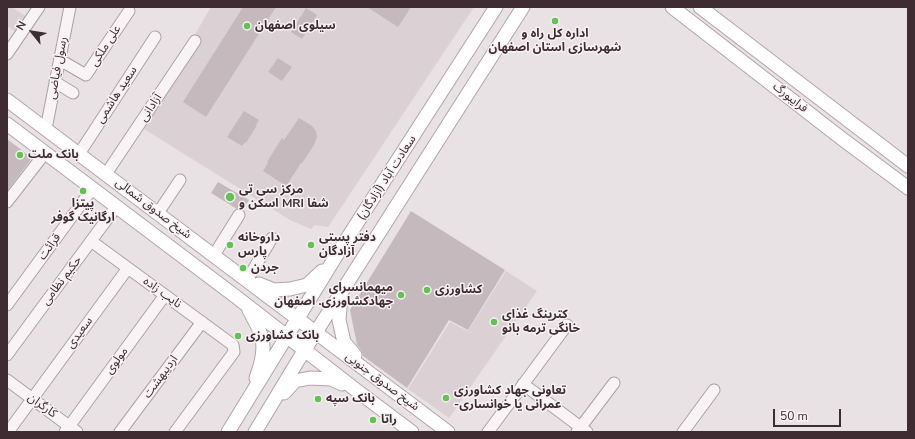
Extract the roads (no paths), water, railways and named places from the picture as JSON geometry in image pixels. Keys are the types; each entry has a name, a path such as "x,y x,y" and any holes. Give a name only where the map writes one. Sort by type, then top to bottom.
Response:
{"main road":[{"name":"سعادت آباد (آزادگان)","path":"228,432 342,248 496,7"},
{"name":"سعادت آباد (آزادگان)","path":"255,432 305,350 523,7"},
{"name":"فرایبورگ","path":"672,7 908,188"},
{"name":"فرایبورگ","path":"700,7 908,166"},
{"name":"شیخ صدوق شمالی","path":"7,100 298,319"},
{"name":"شیخ صدوق شمالی","path":"8,126 235,296 287,337"},
{"path":"181,256 193,239"},
{"path":"247,280 274,290 290,290 307,285 321,272 342,248"},
{"path":"341,294 339,320 344,342 372,374"},
{"path":"235,296 248,308 262,335 263,343 260,367 246,403"},
{"name":"شیخ صدوق جنوبی","path":"298,319 448,432"},
{"name":"شیخ صدوق جنوبی","path":"287,337 412,432"},
{"path":"268,411 295,381 310,378 331,379 356,390"}],"street":[{"name":"رسول فیاضی","path":"46,129 70,7"},
{"path":"7,54 36,8"},
{"name":"علی ملکی","path":"60,60 86,75 130,11"},
{"path":"7,33 16,40"},
{"name":"سعید هاشمی","path":"79,154 155,37"},
{"name":"آزادانی","path":"106,174 195,41"},
{"path":"55,82 73,93"},
{"path":"7,202 45,153"},
{"path":"158,213 180,180"},
{"name":"قرائت","path":"7,305 92,189"},
{"name":"حکیم نظامی","path":"7,354 116,207"},
{"path":"214,255 239,215"},
{"path":"247,280 272,238"},
{"name":"نایب زاده","path":"91,241 233,345 234,352 175,432"},
{"name":"سعیدی","path":"8,432 128,268"},
{"name":"مولوی","path":"70,430 165,295"},
{"name":"اردیبهشت","path":"120,432 202,322"},
{"path":"488,432 566,325"},
{"name":"کارگران","path":"7,380 70,430"},
{"path":"523,384 581,429 614,383"},
{"path":"683,432 714,390"}],"place":[{"name":"اداره کل راه و شهرسازی استان اصفهان","path":"555,21"},
{"name":"سیلوی اصفهان","path":"247,26"},
{"name":"بانک ملت","path":"20,155"},
{"name":"پیتزا ارگانیک گوفر","path":"83,191"},
{"name":"مرکز سی تی اسکن و MRI شفا","path":"230,197"},
{"name":"داروخانه پارس","path":"230,245"},
{"name":"دفتر پستی آزادگان","path":"311,245"},
{"name":"جردن","path":"243,268"},
{"name":"کشاورزی","path":"427,290"},
{"name":"میهمانسرای جهادکشاورزی. اصفهان","path":"401,295"},
{"name":"کترینگ غذای خانگی ترمه بانو","path":"494,322"},
{"name":"بانک کشاورزی","path":"238,336"},
{"name":"تعاونی جهاد کشاورزی -عمرانی یا خوانساری","path":"446,398"},
{"name":"بانک سپه","path":"318,399"},
{"name":"راتا","path":"373,420"}]}
